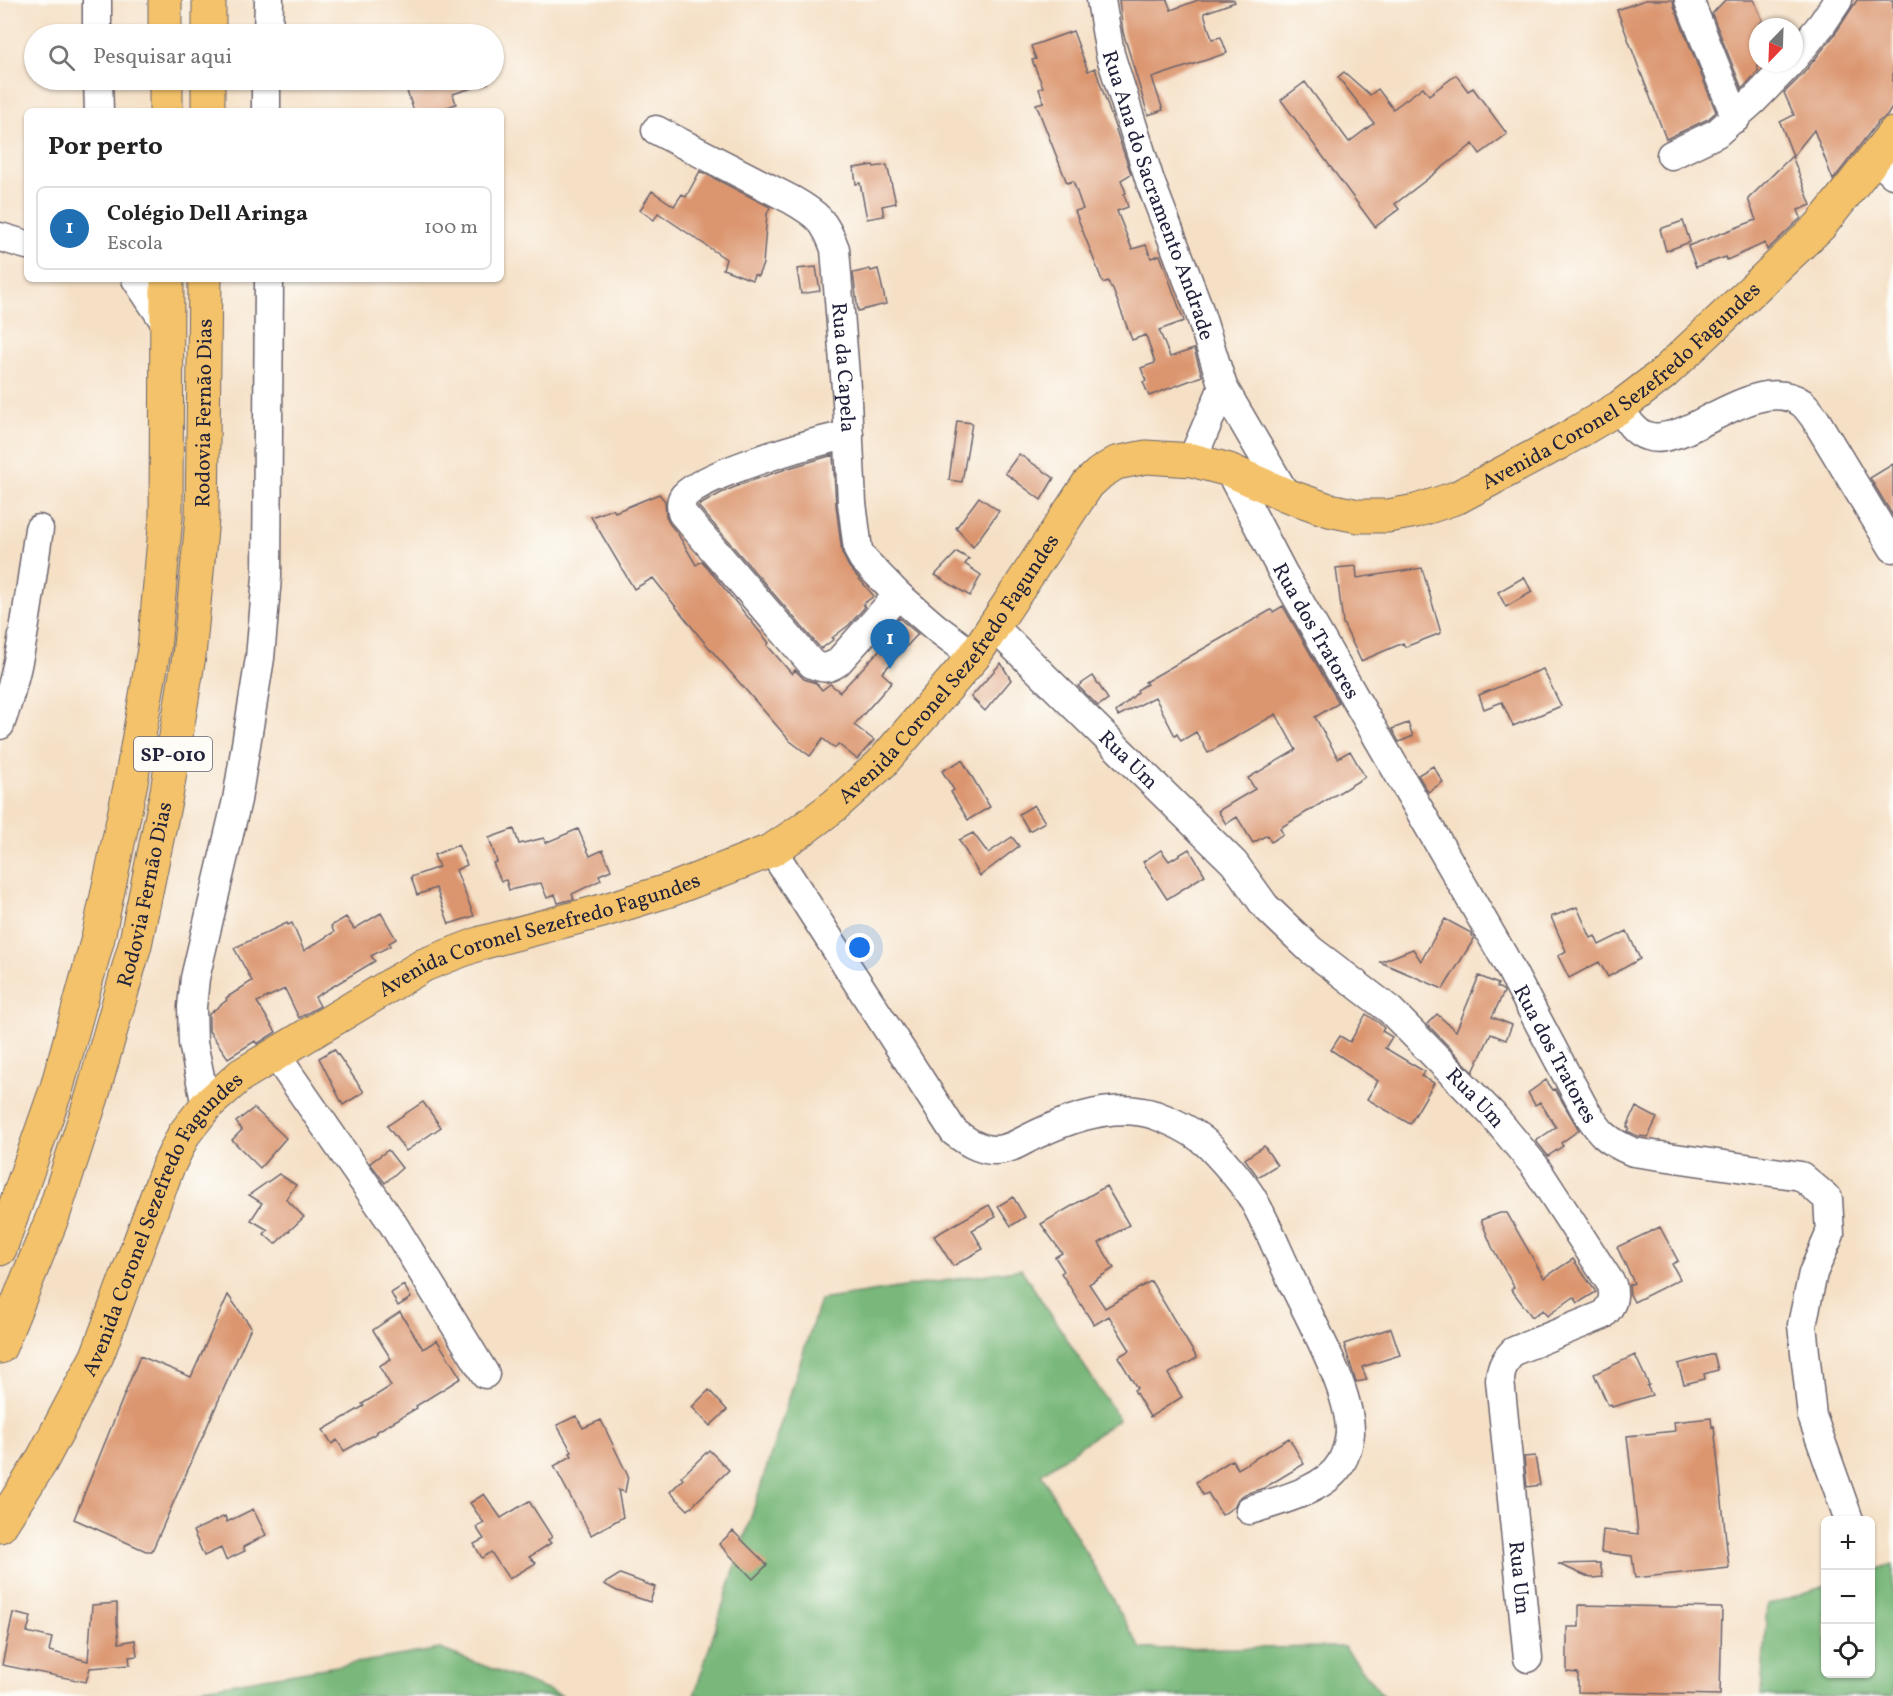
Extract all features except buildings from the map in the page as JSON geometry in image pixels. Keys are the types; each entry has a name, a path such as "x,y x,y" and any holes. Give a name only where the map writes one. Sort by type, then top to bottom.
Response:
{"main road":[{"path":"165,0 165,24"},
{"path":"209,0 209,24"},
{"path":"166,90 166,108"},
{"path":"208,90 208,108"},
{"name":"Avenida Coronel Sezefredo Fagundes","path":"0,1526 40,1462 97,1356 167,1169 184,1134 206,1106 241,1075 424,965 481,943 602,911 673,889 772,850 834,806 881,764 974,656 1088,484 1116,463 1146,457 1192,460 1229,471 1329,510 1358,516 1388,516 1416,511 1458,497 1559,443 1620,407 1663,374 1820,226 1887,155"},
{"name":"Rodovia Fernão Dias","path":"0,1249 57,1087 98,938 131,782 154,649 165,517 168,282"},
{"name":"Rodovia Fernão Dias","path":"0,1347 53,1216 92,1097 135,945 167,791 189,656 202,519 206,282"}],"street":[{"path":"97,0 97,24"},
{"path":"268,24 269,0"},
{"name":"Rua Ana do Sacramento Andrade","path":"1101,0 1110,54 1150,181 1197,304 1223,387"},
{"path":"1689,0 1736,118"},
{"path":"1803,47 1838,0"},
{"path":"1671,155 1718,134 1781,72"},
{"path":"98,90 99,108"},
{"path":"266,90 266,108"},
{"name":"Rua da Capela","path":"656,130 814,212 828,229 835,249 843,331 852,503 858,550 863,559 898,596 974,656"},
{"path":"0,237 24,245"},
{"path":"138,282 168,327"},
{"path":"206,1106 193,1043 192,1007 195,978 237,800 260,658 267,577 269,282"},
{"path":"1192,460 1223,387"},
{"path":"1223,387 1286,495"},
{"path":"1620,407 1631,426 1640,433 1649,437 1662,438 1693,428 1742,404 1770,394 1793,398 1804,404 1814,417 1893,548"},
{"path":"849,435 831,438 750,463 694,486 683,497 682,513 812,664 822,668 829,668 838,662 898,596"},
{"name":"Rua dos Tratores","path":"1229,471 1288,583 1504,957 1599,1132 1612,1143 1633,1152 1801,1176 1828,1198 1830,1234 1813,1273 1802,1325 1812,1416 1847,1516"},
{"path":"0,725 12,689 21,650 39,529"},
{"name":"Rua Um","path":"994,627 1234,863 1265,906 1311,950 1390,1010 1492,1114 1534,1165 1612,1286 1614,1296 1610,1307 1603,1315 1514,1351 1506,1359 1501,1370 1500,1380 1528,1658"},
{"path":"0,630 21,650"},
{"path":"772,850 954,1132 967,1142 985,1149 996,1150 1014,1146 1052,1127 1084,1116 1113,1111 1154,1115 1198,1136 1215,1151 1255,1201 1336,1374 1347,1411 1350,1432 1340,1466 1322,1482 1298,1496 1250,1510"},
{"path":"275,1054 393,1224 485,1374"}],"green space":[{"path":"1021,1269 1119,1419 1041,1474 1141,1649 1344,1647 1383,1696 694,1696 820,1300"},
{"path":"1893,1564 1893,1696 1761,1696 1767,1605 1821,1587 1821,1678 1875,1678 1875,1570"},
{"path":"440,1649 563,1696 156,1696"}],"place":[{"name":"Colégio Dell Aringa","path":"890,669"}]}
